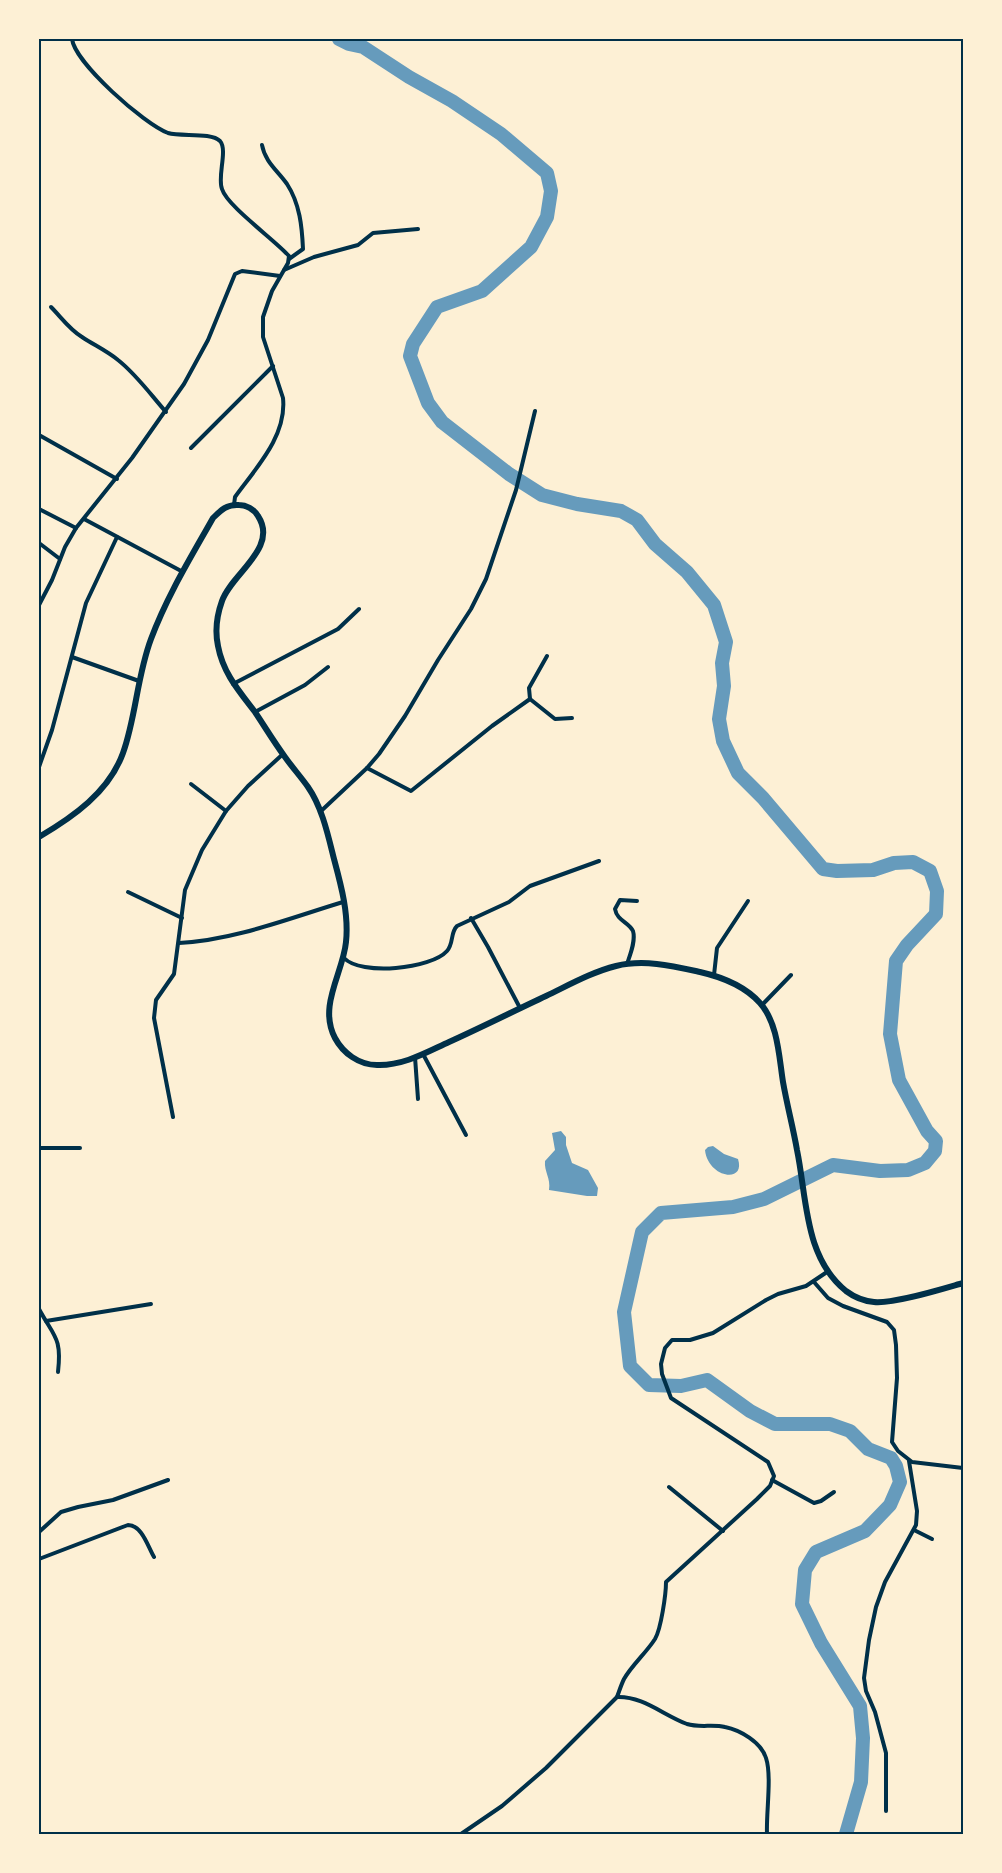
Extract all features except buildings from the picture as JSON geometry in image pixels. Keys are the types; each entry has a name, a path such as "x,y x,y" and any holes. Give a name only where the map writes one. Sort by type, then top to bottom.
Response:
{"highway":[{"path":"39,837 55,828 88,803 105,786 116,769 124,752 138,681 150,640 163,610 213,518 224,507 242,505 254,511 264,528 262,541 223,597 219,611 218,648 222,662 233,684 308,788 320,812 334,858 344,902 347,927 344,958 328,1010 328,1019 332,1031 342,1048 354,1059 372,1065 398,1063 424,1054 587,976 628,964 664,965 714,976 744,989 767,1012 774,1031 791,1126 798,1151 807,1216 812,1236 834,1281 858,1299 875,1303 896,1300 963,1283"}],"street":[{"path":"72,39 76,52 130,109 165,132 182,136 215,138 220,141 223,149 220,181 222,191 230,202 283,250 289,259"},
{"path":"234,505 235,497 271,446 282,424 283,398 263,337 263,317 272,291 289,259 303,249 299,209 287,184 269,164 262,145"},
{"path":"284,270 314,257 358,245 373,233 418,229"},
{"path":"39,605 76,528 116,479 166,412 184,384 208,340 235,274 242,271 280,276"},
{"path":"51,307 61,316 65,324 123,364 166,412"},
{"path":"191,448 273,366"},
{"path":"320,812 367,768 390,739 476,601 486,579 516,490 536,411"},
{"path":"39,436 116,479"},
{"path":"39,509 76,528"},
{"path":"84,519 182,572"},
{"path":"39,767 52,730 86,603 117,537"},
{"path":"39,543 60,559"},
{"path":"233,684 338,629 359,609"},
{"path":"547,656 529,688 530,699 555,719 572,718"},
{"path":"72,657 138,681"},
{"path":"254,712 305,685 328,667"},
{"path":"367,768 411,791 492,726 530,699"},
{"path":"173,1117 154,1018 154,1008 159,994 174,974 185,890 202,850 226,811 248,786 283,754"},
{"path":"191,784 226,811"},
{"path":"344,958 347,962 356,966 378,968 400,967 442,956 453,940 454,929 471,918 509,902 530,886 599,861"},
{"path":"128,892 182,918"},
{"path":"628,964 634,935 630,927 620,920 616,909 620,900 637,901"},
{"path":"714,976 717,948 748,901"},
{"path":"179,943 230,936 344,902"},
{"path":"471,918 520,1008"},
{"path":"762,1005 791,975"},
{"path":"424,1054 466,1135"},
{"path":"415,1058 418,1099"},
{"path":"39,1148 80,1148"},
{"path":"461,1834 502,1806 546,1768 617,1698 625,1679 655,1639 659,1630 666,1594 666,1582 770,1486 774,1476 768,1462 671,1398 662,1374 663,1353 668,1343 672,1340 690,1340 713,1333 772,1297 814,1282 828,1272"},
{"path":"814,1282 828,1298 843,1306 887,1322 894,1330 897,1378 892,1442 898,1451 909,1461 920,1464 963,1468"},
{"path":"46,1321 151,1304"},
{"path":"39,1310 58,1340 60,1356 58,1372"},
{"path":"886,1811 886,1753 875,1712 866,1691 864,1678 876,1607 885,1582 916,1525 917,1511 909,1461"},
{"path":"39,1532 61,1512 78,1506 113,1500 168,1480"},
{"path":"772,1480 814,1503 821,1501 834,1492"},
{"path":"669,1487 723,1531"},
{"path":"39,1559 128,1525 138,1528 154,1557"},
{"path":"914,1530 932,1539"},
{"path":"617,1698 627,1697 640,1701 690,1725 723,1726 738,1731 754,1742 766,1757 768,1773 767,1834"}],"water":[{"path":"561,1131 566,1137 566,1145 572,1163 588,1170 598,1188 597,1196 549,1190 545,1161 555,1150 552,1133"},
{"path":"713,1146 724,1154 738,1159 739,1167 737,1172 732,1175 726,1174 719,1172 713,1167 705,1150"}],"waterway":[{"path":"339,39 349,44 363,47 409,77 452,101 501,134 547,173 551,191 547,217 531,247 482,291 437,307 413,344 410,356 428,403 442,422 509,474 542,495 577,504 621,511 637,520 655,544 687,572 714,605 726,642 722,663 724,686 719,719 723,741 738,773 763,798 823,869 837,871 873,870 894,863 913,862 930,871 937,891 936,914 907,945 896,961 890,1034 899,1080 927,1131 936,1141 935,1151 925,1163 908,1170 880,1171 833,1165 764,1199 733,1207 661,1213 642,1232 624,1312 630,1366 649,1385 681,1386 707,1380 750,1411 775,1424 830,1424 850,1431 868,1449 891,1458 896,1466 900,1482 890,1505 865,1531 816,1552 805,1570 802,1604 821,1643 860,1706 863,1738 861,1782 846,1834"}]}
